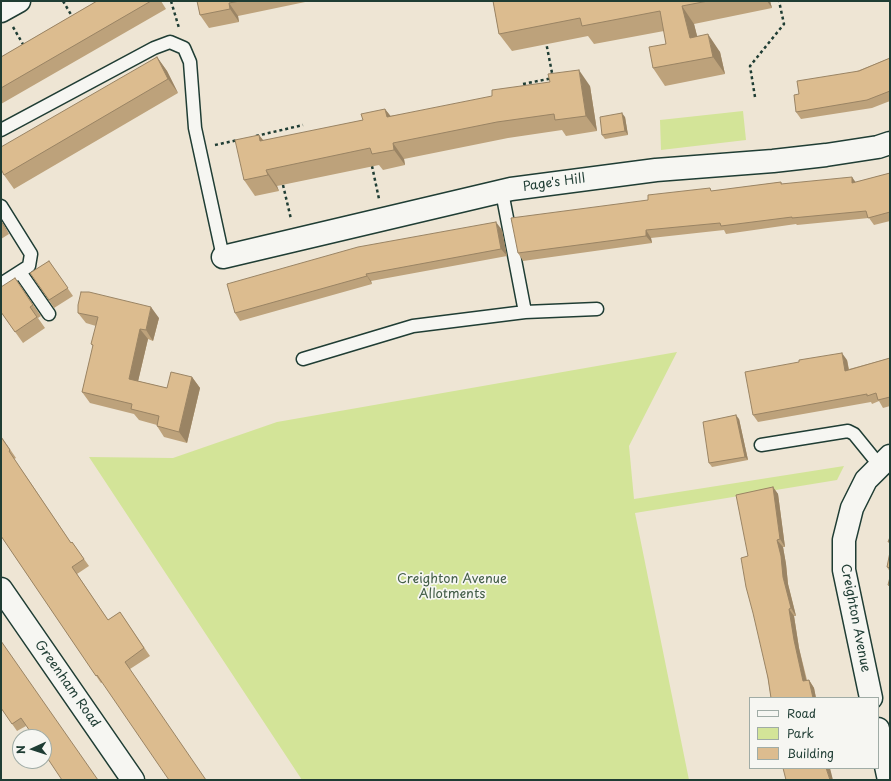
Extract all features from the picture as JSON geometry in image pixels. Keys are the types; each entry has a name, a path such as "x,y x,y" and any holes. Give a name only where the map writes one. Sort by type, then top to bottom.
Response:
{"street":[{"path":"1,11 19,1"},
{"name":"Page's Hill","path":"223,257 502,192 540,185 656,170 773,161 826,155 878,147 890,143"},
{"name":"Creighton Avenue","path":"871,697 844,570 844,540 852,508 866,480 885,461"},
{"name":"Greenham Road","path":"1,589 133,780"},
{"path":"879,734 889,780"}],"lane":[{"path":"1,130 154,48 170,42 184,48 190,62 195,128 223,257"},
{"path":"502,192 525,312"},
{"path":"1,206 31,254 29,266 1,284"},
{"path":"20,272 49,314"},
{"path":"303,359 413,326 525,312 597,309"},
{"path":"761,445 848,431 854,434 885,461"}],"path":[{"path":"63,1 74,20"},
{"path":"171,1 184,48"},
{"path":"755,97 750,66 784,24 779,1"},
{"path":"523,84 554,78 546,39"},
{"path":"22,43 25,48"},
{"path":"251,137 303,125"},
{"path":"199,148 244,139"},
{"path":"372,166 384,219"},
{"path":"283,185 295,240"}],"green space":[{"path":"743,111 746,140 661,150 660,120"},
{"name":"Creighton Avenue Allotments","path":"677,352 629,446 634,499 844,466 837,480 635,513 689,780 302,780 89,457 173,458 277,422"}],"building":[{"path":"97,1 151,1 1,88 1,57"},
{"path":"197,1 240,1 229,3 230,9 200,15"},
{"path":"493,1 708,1 682,6 690,38 708,34 713,57 653,68 649,47 666,44 660,11 582,26 580,18 499,34"},
{"path":"157,57 168,79 4,175 1,169 1,147"},
{"path":"890,58 890,91 867,100 796,112 794,95 799,94 797,81 859,71"},
{"path":"579,70 586,116 555,120 554,114 497,122 393,143 394,150 372,154 370,148 266,170 268,175 244,180 235,140 259,135 260,141 363,120 361,114 385,109 387,117 492,96 492,90 550,82 548,74"},
{"path":"622,113 625,131 602,135 600,117"},
{"path":"890,173 890,212 868,218 866,211 792,217 721,226 720,223 646,230 646,236 518,253 511,218 648,200 648,195 710,188 711,191 781,182 781,184 852,177 852,183"},
{"path":"496,222 501,249 366,274 367,276 235,313 227,284 358,247"},
{"path":"49,261 68,288 49,300 30,273"},
{"path":"15,278 33,305 30,307 37,317 15,332 1,312 1,287"},
{"path":"81,292 89,292 151,307 146,330 140,329 129,379 167,388 171,372 192,377 179,432 157,426 159,416 131,409 132,404 82,392 93,345 91,344 98,317 78,313"},
{"path":"842,353 845,371 890,358 890,397 878,400 876,393 867,396 867,394 753,415 745,372 799,362 799,360"},
{"path":"736,415 745,457 709,463 703,422"},
{"path":"1,437 71,543 72,542 84,559 72,567 108,620 120,612 144,648 125,662 206,780 169,780 1,536"},
{"path":"773,487 780,539 777,540 781,556 783,577 791,608 789,609 794,640 803,681 809,680 813,697 771,697 768,678 746,587 741,558 748,556 736,495"},
{"path":"890,552 890,568 887,567"},
{"path":"1,641 98,780 62,780 52,765 52,729 29,729 21,718 12,724 1,708"},
{"path":"783,769 826,769 830,780 786,780"}]}
